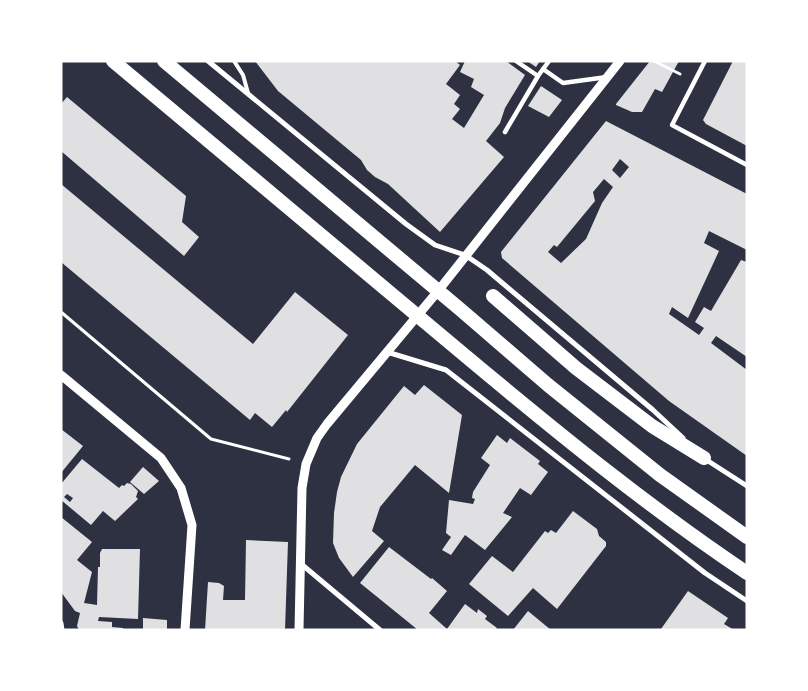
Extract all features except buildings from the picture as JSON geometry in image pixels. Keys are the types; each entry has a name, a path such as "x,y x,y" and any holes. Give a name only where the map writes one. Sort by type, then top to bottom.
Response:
{"highway":[{"path":"113,61 417,316 608,473 747,573"},
{"path":"164,61 548,385 660,475 747,537"},
{"path":"493,296 576,368 652,426 704,458"}],"street":[{"path":"208,61 435,245 465,255 487,270 654,410 704,458 747,486"},
{"path":"516,61 538,76"},
{"path":"505,132 549,61"},
{"path":"299,630 302,488 306,464 317,438 438,291 620,61"},
{"path":"705,61 672,125 747,165"},
{"path":"543,69 563,83 608,76"},
{"path":"387,352 446,370 705,573 747,601"},
{"path":"61,375 161,458 181,488 192,524 185,630"},
{"path":"300,562 380,630"},
{"path":"61,623 62,630"}],"lane":[{"path":"234,61 243,75 249,96"}],"path":[{"path":"654,61 694,81"},
{"path":"61,312 211,438 237,447 306,464"}]}
